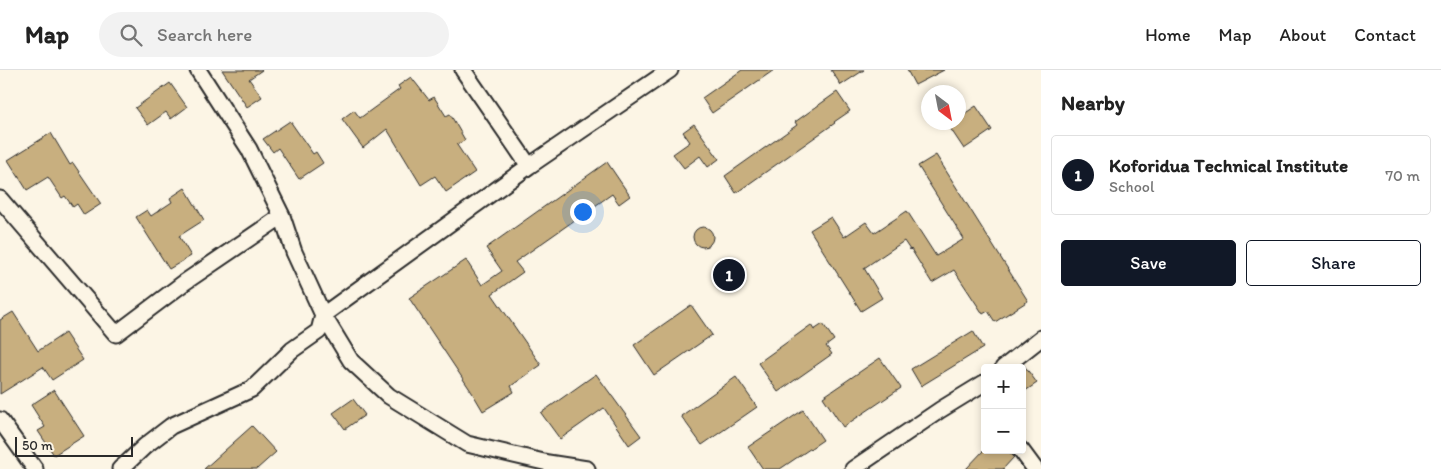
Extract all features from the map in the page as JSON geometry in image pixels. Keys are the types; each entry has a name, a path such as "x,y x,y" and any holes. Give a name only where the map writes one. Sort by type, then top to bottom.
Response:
{"street":[{"path":"198,70 250,149 282,216 294,252 323,315 351,361 389,396 468,444 548,463 587,469"},
{"path":"463,70 529,166"},
{"path":"120,469 171,426 252,389 292,350 319,332 323,315 529,166 670,70"},
{"path":"0,198 116,334 186,282 282,216"},
{"path":"1008,364 1041,338"},
{"path":"853,469 940,410 981,385"},
{"path":"0,420 35,469"},
{"path":"1025,454 1034,469"}],"building":[{"path":"222,70 262,70 249,79 262,97 247,107"},
{"path":"742,70 774,70 712,113 702,98"},
{"path":"831,70 864,70 841,85"},
{"path":"907,70 944,70 915,85"},
{"path":"411,77 429,100 434,97 446,116 450,114 465,140 457,145 475,172 446,192 435,176 421,185 387,129 363,148 342,119 354,110 360,118 400,89 398,86"},
{"path":"170,83 187,107 171,119 166,112 148,125 135,108"},
{"path":"837,92 850,111 736,193 725,176 797,125 795,122"},
{"path":"976,106 992,130 964,149 951,130 966,130 966,113"},
{"path":"290,121 313,154 316,152 323,163 299,179 278,148 273,152 263,139"},
{"path":"694,124 719,159 708,167 700,156 684,168 673,154 690,142 683,132"},
{"path":"51,133 70,165 73,163 101,204 84,215 77,204 73,207 65,196 62,198 48,177 27,190 8,160"},
{"path":"936,155 1028,301 995,322 988,311 983,314 954,270 932,283 904,241 864,268 882,298 861,311 810,230 831,217 844,237 866,222 874,233 907,211 936,256 964,239 918,166"},
{"path":"607,162 630,196 619,204 612,194 515,262 523,272 492,294 541,365 511,386 514,392 483,411 409,298 466,260 482,285 502,271 486,248"},
{"path":"185,188 204,220 179,236 191,256 169,269 136,217 147,210 151,216 172,202 170,198"},
{"path":"703,227 710,230 713,237 710,244 703,247 696,244 693,237 696,230"},
{"path":"691,305 712,335 654,375 634,345"},
{"path":"13,312 38,351 65,333 83,360 52,380 43,367 0,394 0,320"},
{"path":"823,324 834,340 826,346 832,354 778,392 758,363 811,325 814,330"},
{"path":"973,331 983,348 921,386 911,369"},
{"path":"880,358 901,388 843,427 823,397"},
{"path":"1026,368 1037,383 1026,390"},
{"path":"596,374 641,436 629,445 604,408 560,439 541,413"},
{"path":"736,377 757,407 702,445 681,416"},
{"path":"54,390 84,436 54,455 38,431 45,427 31,405"},
{"path":"353,399 365,415 345,429 333,413"},
{"path":"803,410 823,440 780,469 763,469 748,447"},
{"path":"252,426 276,452 257,469 204,469"},
{"path":"981,453 1011,454 1014,457 1003,469 966,469"}],"place":[{"name":"Koforidua Technical Institute","path":"729,275"}]}
